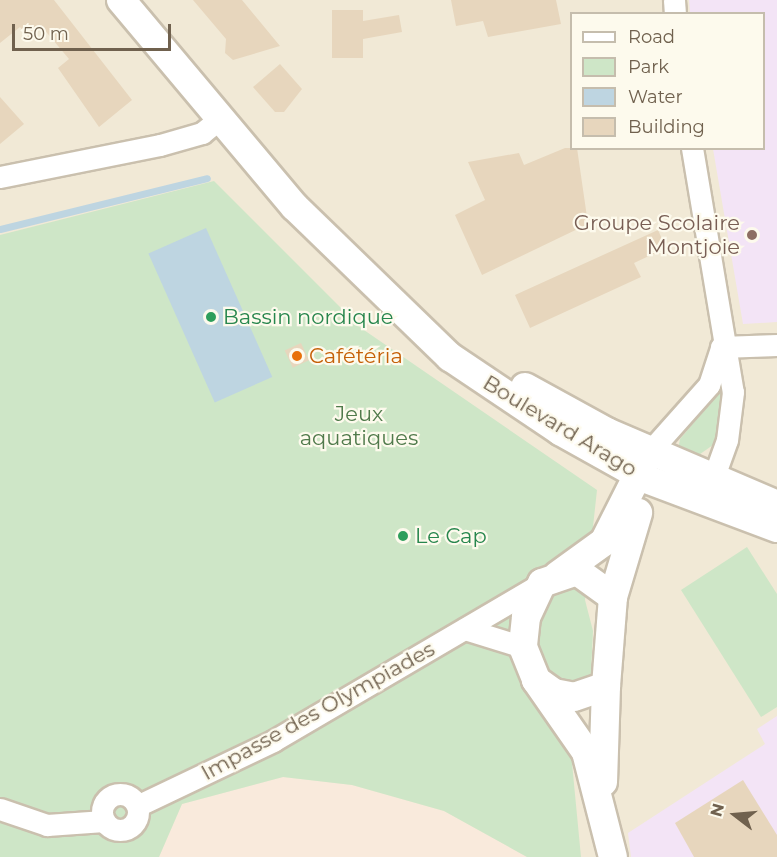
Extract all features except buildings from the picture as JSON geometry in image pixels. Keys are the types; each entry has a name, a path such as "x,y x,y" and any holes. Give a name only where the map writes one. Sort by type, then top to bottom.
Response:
{"street":[{"name":"Boulevard Arago","path":"121,0 295,207 370,280 527,389 656,468 709,490 777,528"},
{"path":"0,177 160,144 202,133 219,119"},
{"path":"692,150 732,415 709,490"},
{"path":"721,348 777,345"},
{"path":"602,806 606,686 614,597 629,530 643,503 656,468 709,385 721,348"},
{"name":"Impasse des Olympiades","path":"0,809 47,825 104,821 102,809 113,795 125,795 137,806 273,741 550,579 604,542 656,468"},
{"name":"Boulevard Arago","path":"709,490 777,505"},
{"path":"613,857 602,806 586,752 536,680 523,647 526,617 550,579 577,571 614,597"},
{"path":"465,629 523,647"},
{"path":"536,680 554,693 574,697 606,686"}],"shaded area":[{"path":"0,0 777,0 777,857 0,857"},
{"name":"Groupe Scolaire Montjoie","path":"689,0 777,0 777,322 743,324 713,150 765,150 765,12 690,12"},
{"path":"777,716 777,857 631,857 628,833 765,744 757,729"},
{"path":"283,777 352,785 444,811 527,857 159,857 182,804"}],"green space":[{"name":"Jeux aquatiques","path":"214,181 361,328 597,490 585,600 593,631 591,673 588,682 578,686 572,763 581,857 527,857 444,811 352,785 283,777 182,804 159,857 0,857 0,235"},
{"path":"723,388 723,419 713,445 693,459 678,450 680,439"},
{"path":"747,547 777,594 777,707 761,717 681,590"}],"water":[{"name":"Bassin nordique","path":"206,228 272,377 215,403 148,254"}],"waterway":[{"path":"0,229 207,178"}],"place":[{"name":"Groupe Scolaire Montjoie","path":"752,235"},
{"name":"Bassin nordique","path":"211,317"},
{"name":"Cafétéria","path":"297,356"},
{"name":"Le Cap","path":"403,536"}]}
